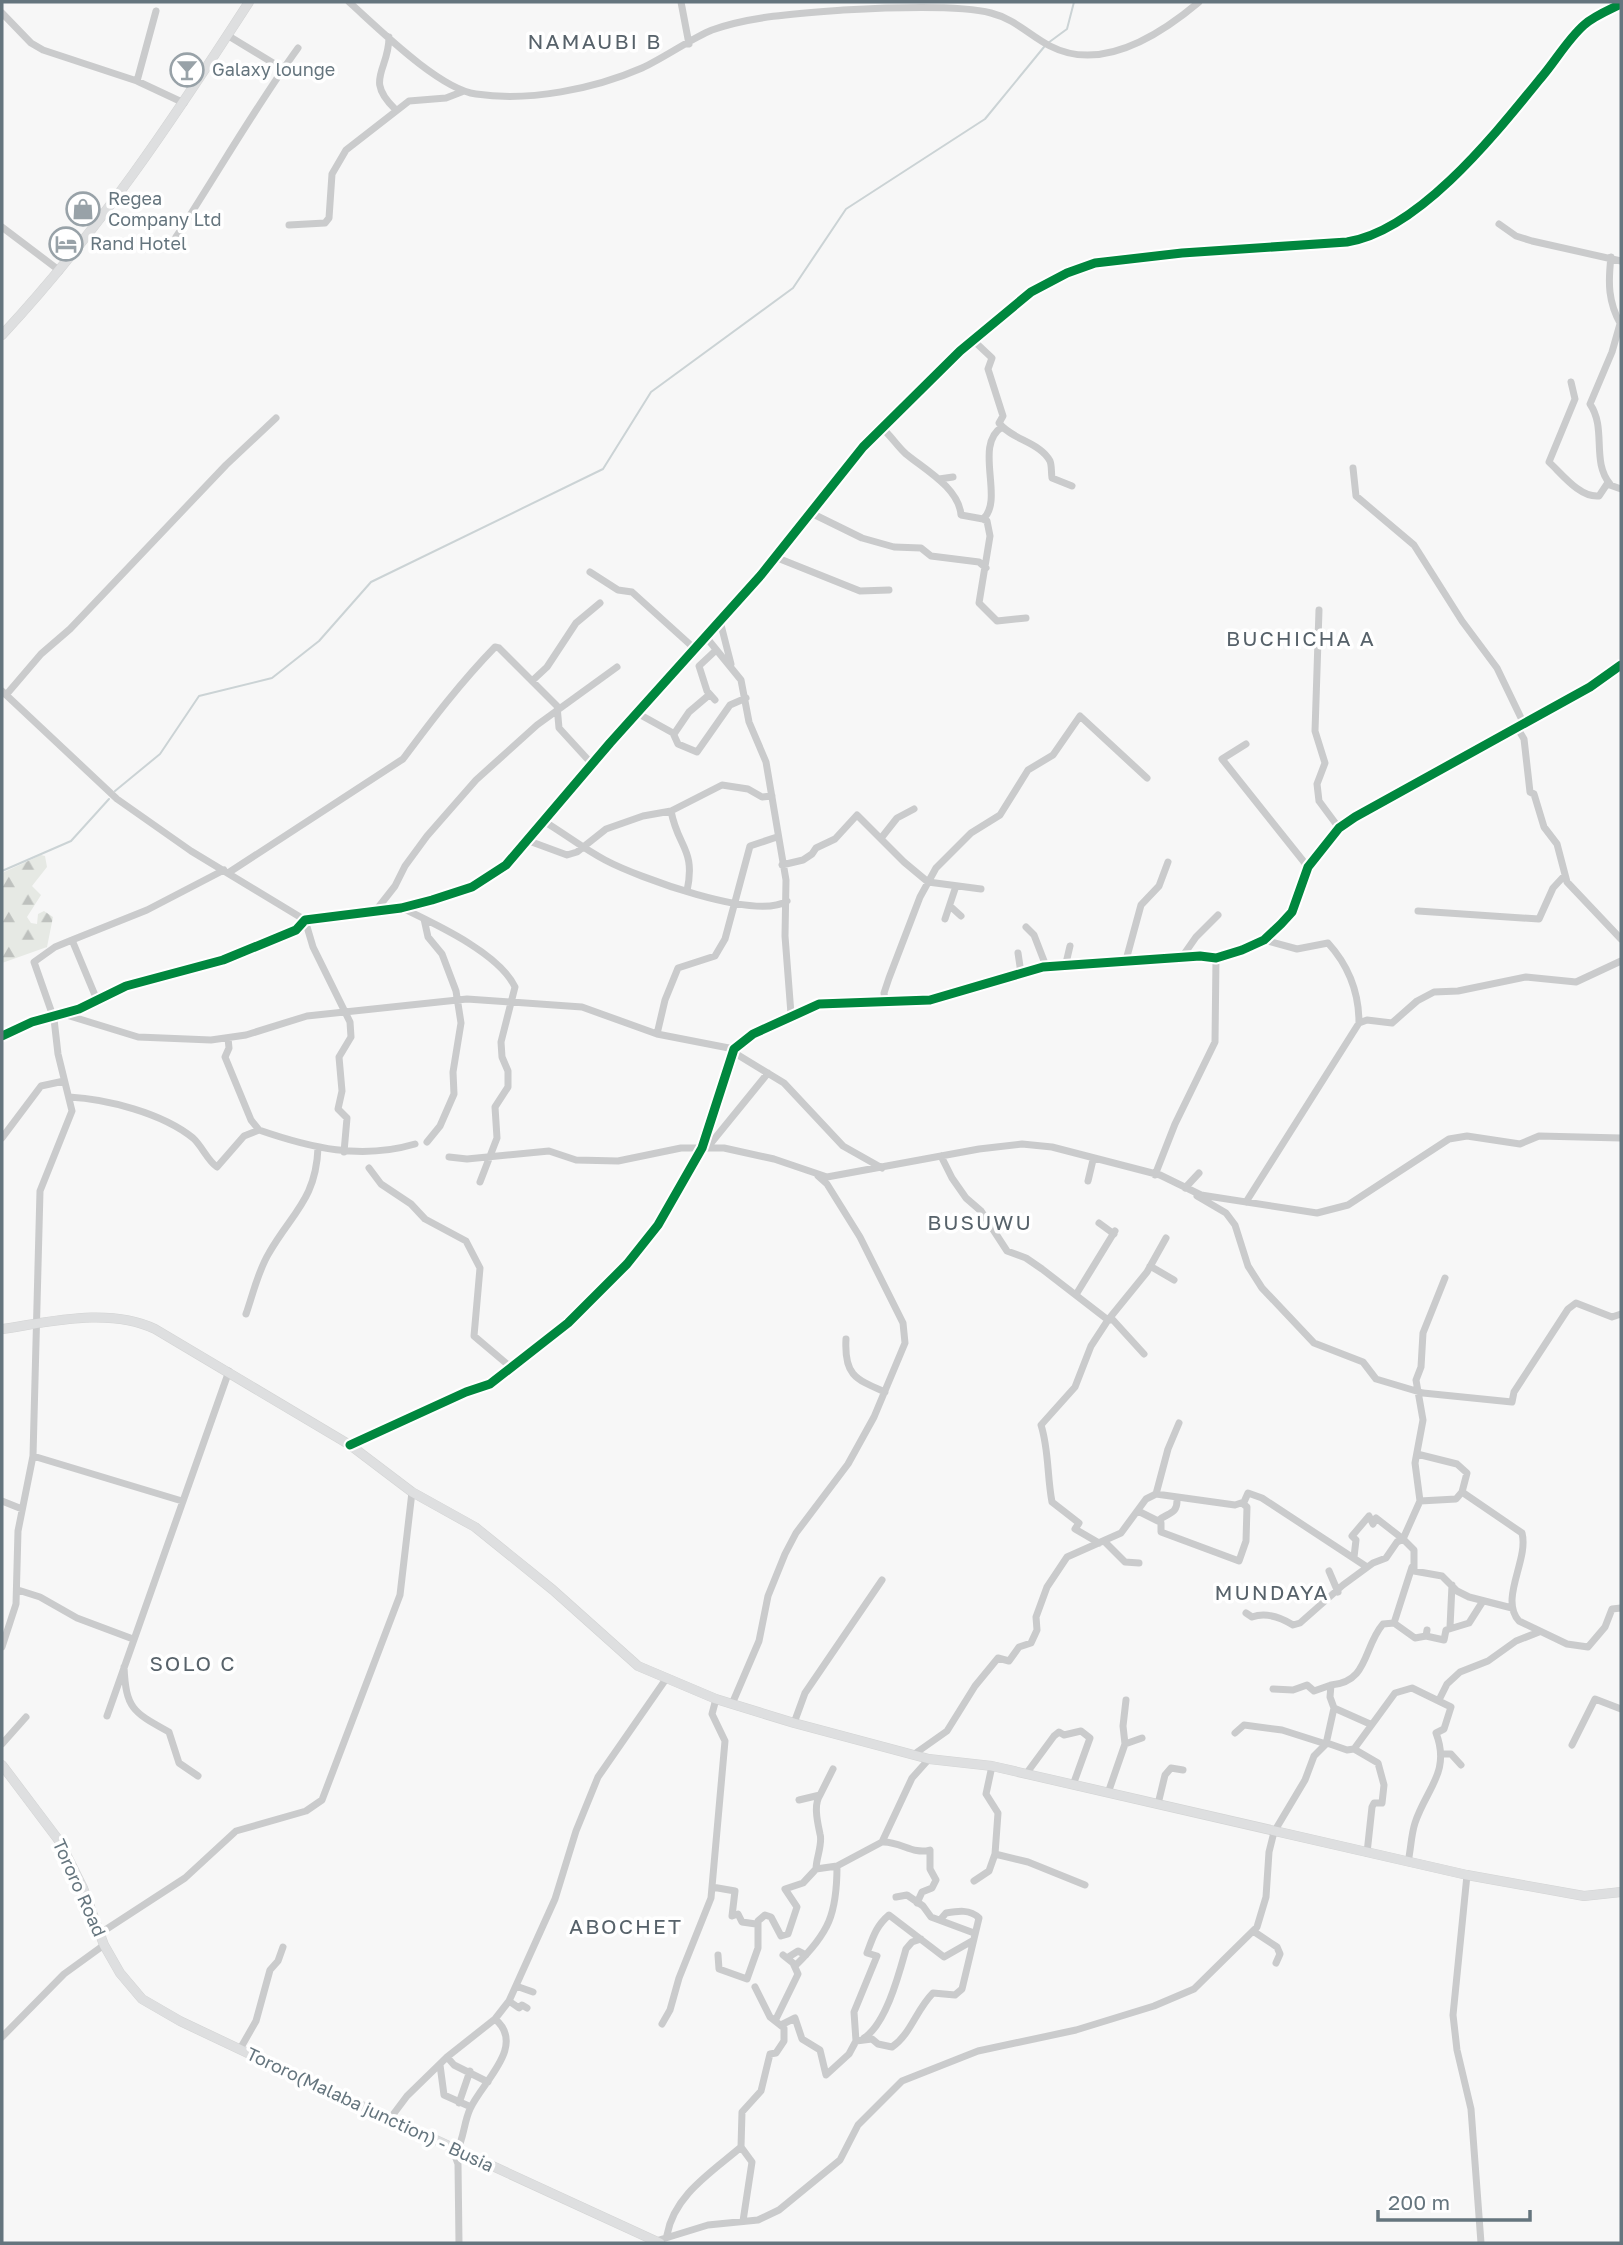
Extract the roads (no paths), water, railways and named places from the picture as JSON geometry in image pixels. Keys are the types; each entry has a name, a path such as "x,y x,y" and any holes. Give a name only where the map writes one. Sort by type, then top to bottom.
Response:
{"main road":[{"path":"2,334 96,227 184,103 248,2"},
{"path":"2,1329 97,1318 132,1321 155,1329 350,1446 412,1492 475,1527 553,1590 638,1666 716,1699 929,1759 992,1766 1467,1875 1584,1896 1621,1892"},
{"name":"Tororo Road","path":"2,1765 60,1842 83,1888 104,1945"},
{"name":"Tororo(Malaba junction) - Busia","path":"104,1945 120,1973 142,1999 156,2009 389,2120 658,2242"}],"street":[{"path":"349,2 388,37 452,87 507,96 591,86 642,68 709,31 725,26 843,10 965,8 1011,20 1050,46 1075,54 1128,47 1162,32 1199,2"},
{"path":"681,2 689,44"},
{"path":"843,10 848,2"},
{"path":"2,1035 32,1022 54,1019 126,986 200,967 262,945 296,930 305,920 401,908 456,892 487,879 506,865 528,842 592,764 775,557 863,447 974,341 1031,292 1067,273 1095,263 1182,253 1347,242 1368,238 1388,229 1442,187 1464,166 1586,23 1621,4"},
{"path":"137,81 156,11"},
{"path":"2,13 43,50 137,81 184,103"},
{"path":"227,35 283,69"},
{"path":"388,37 389,50 378,83 381,92 395,109"},
{"path":"176,237 242,137 254,109 298,48"},
{"path":"289,225 325,223 329,218 332,174 341,156 395,109 409,101 446,98 464,91"},
{"path":"1499,224 1516,236 1532,241 1621,261"},
{"path":"2,227 60,271"},
{"path":"1611,257 1608,286 1611,305 1621,324 1590,404 1597,415 1602,475 1610,484 1621,489"},
{"path":"974,341 992,358 988,369 1003,416 999,423 1044,454 1052,463 1052,478 1072,486"},
{"path":"1571,382 1575,399 1549,462 1574,486 1592,496 1599,496 1604,486 1610,484"},
{"path":"276,418 226,465 70,629 41,654 4,693 117,799 226,872 305,920 313,947 350,1022 351,1037 339,1057 342,1091 338,1109 347,1118 344,1152"},
{"path":"983,519 988,514 990,502 991,440 1002,427"},
{"path":"883,429 908,456 939,479 957,499 961,515 987,521 990,536 979,597 983,611 996,621 1026,618"},
{"path":"1353,468 1356,496 1414,545 1462,621 1497,668 1524,739 1530,792 1534,793 1544,827 1557,844 1565,875 1584,901 1621,939"},
{"path":"939,479 953,477"},
{"path":"809,512 862,538 894,547 921,548 931,556 979,562 986,568"},
{"path":"775,557 860,591 889,590"},
{"path":"590,572 618,590 632,593 693,650 717,653"},
{"path":"532,681 547,667 576,623 600,603"},
{"path":"1319,610 1315,731 1325,763 1317,784 1319,801 1339,828"},
{"path":"720,620 731,665"},
{"path":"706,637 741,680 749,722 766,762 787,901 785,936 791,1014"},
{"path":"2,1647 14,1615 18,1590 17,1546 33,1456 40,1191 48,1164 72,1111 54,1019 34,962 55,947 147,910 226,872 403,759 421,734 434,722 446,701 495,647 532,681 558,710 559,728 592,764"},
{"path":"674,734 688,712 712,697 699,666 717,653"},
{"path":"705,1148 734,1049 753,1034 791,1014 819,1004 914,1001 952,995 1021,973 1066,963 1182,957 1216,958 1264,940 1292,912 1308,867 1339,828 1519,724 1590,687 1621,666"},
{"path":"377,909 449,809 512,746 617,667"},
{"path":"637,713 674,734 678,744 696,752 730,705 746,698"},
{"path":"885,1000 884,993 889,978 928,882 949,853 971,833 1000,815 1028,770 1053,755 1080,716 1147,778"},
{"path":"1246,744 1222,759 1308,867"},
{"path":"528,842 562,855 577,852 606,829 643,816 671,811 722,785 748,789 762,797 772,796"},
{"path":"881,837 897,818 914,809"},
{"path":"671,811 676,834 691,863 687,891"},
{"path":"782,865 803,860 816,848 835,839 857,815 928,882 981,889"},
{"path":"545,822 583,846 650,881 735,903 779,906 787,901"},
{"path":"657,1034 678,968 715,956 725,939 750,846 776,837"},
{"path":"1126,960 1141,905 1159,886 1168,862"},
{"path":"1418,911 1539,919 1553,888 1565,875"},
{"path":"945,919 956,886"},
{"path":"949,905 952,911 961,916"},
{"path":"401,908 469,944 510,978 515,987 501,1042 502,1057 508,1071 508,1087 495,1107 497,1138 480,1182"},
{"path":"1182,957 1196,937 1218,915"},
{"path":"424,919 428,937 442,954 461,1023 453,1072 454,1094 440,1126 427,1142"},
{"path":"1026,927 1034,935 1046,967"},
{"path":"72,940 97,1000"},
{"path":"1264,940 1297,949 1328,943 1342,960 1355,990 1359,1023"},
{"path":"1066,963 1070,946"},
{"path":"1018,953 1021,973"},
{"path":"1155,1175 1175,1124 1215,1042 1216,958"},
{"path":"1246,1202 1359,1023 1367,1020 1392,1023 1417,1001 1434,992 1458,991 1526,977 1576,982 1621,961"},
{"path":"62,1014 138,1037 181,1040 228,1038 261,1031 307,1016 429,1001 582,1007 657,1034 734,1049 738,1055 784,1083 843,1146 882,1168"},
{"path":"228,1038 229,1048 225,1057 251,1120 259,1130 318,1148 344,1152 390,1151 415,1144"},
{"path":"350,1446 466,1392 490,1384 513,1369 526,1354 568,1323 641,1248 659,1225 705,1148 768,1073"},
{"path":"2,1138 41,1086 64,1081"},
{"path":"69,1097 116,1102 178,1129 193,1139 217,1167 248,1134 259,1130"},
{"path":"248,1134 251,1120"},
{"path":"1188,1190 1318,1213 1348,1205 1449,1139 1467,1136 1520,1144 1539,1136 1621,1138"},
{"path":"449,1157 467,1159 549,1152 576,1160 618,1161 681,1148 705,1148 744,1151 818,1176 855,1174 941,1156 1021,1144 1052,1147 1155,1175 1188,1190 1226,1213 1235,1225 1248,1266 1262,1288 1314,1343 1363,1362 1376,1379 1419,1391 1512,1402 1514,1392 1568,1309 1576,1303 1612,1317 1621,1314"},
{"path":"246,1314 268,1254 307,1200 318,1167 318,1148"},
{"path":"941,1156 952,1178 981,1211 1007,1251 1026,1258 1077,1293 1108,1320 1112,1320 1144,1354"},
{"path":"1088,1181 1093,1160"},
{"path":"369,1168 381,1184 411,1204 425,1219 466,1241 480,1268 474,1336 513,1369"},
{"path":"1188,1190 1199,1173"},
{"path":"732,1704 759,1641 768,1596 785,1554 796,1533 848,1464 885,1392 905,1343 905,1331 860,1237 827,1184 818,1176"},
{"path":"1077,1293 1114,1232 1099,1223"},
{"path":"1139,1563 1125,1562 1102,1542 1075,1529 1079,1523 1052,1502 1047,1443 1041,1425 1075,1387 1091,1346 1150,1266 1166,1238"},
{"path":"1150,1266 1174,1280"},
{"path":"1246,1613 1252,1617 1263,1614 1278,1617 1293,1625 1367,1567 1387,1558 1397,1542 1404,1539 1420,1501 1415,1468 1423,1420 1416,1380 1421,1367 1423,1333 1445,1278"},
{"path":"846,1339 845,1358 848,1370 861,1382 885,1392"},
{"path":"107,1716 132,1639 229,1371"},
{"path":"1156,1494 1168,1449 1179,1423"},
{"path":"1418,1454 1463,1468 1467,1473 1462,1492 1453,1500 1420,1501"},
{"path":"33,1456 182,1502"},
{"path":"99,1934 185,1878 236,1831 306,1811 322,1800 400,1595 412,1492"},
{"path":"1462,1492 1522,1533 1522,1559 1512,1608 1519,1621 1567,1644 1588,1647 1605,1627 1612,1609 1621,1608"},
{"path":"1242,1503 1248,1493 1262,1498 1367,1567"},
{"path":"913,1755 947,1731 975,1686 998,1658 1009,1661 1019,1647 1031,1643 1037,1630 1036,1617 1043,1596 1067,1557 1121,1533 1146,1499 1156,1494 1216,1504 1242,1503 1247,1507 1246,1541 1239,1561 1161,1532 1159,1522"},
{"path":"1159,1522 1171,1516 1177,1498"},
{"path":"2,1501 22,1509"},
{"path":"1138,1511 1159,1522"},
{"path":"1354,1557 1356,1539 1352,1536 1369,1516 1373,1524 1376,1518 1414,1550 1412,1567 1394,1623"},
{"path":"1412,1567 1417,1572 1441,1576 1461,1593 1512,1608"},
{"path":"1329,1571 1338,1592"},
{"path":"794,1723 805,1693 882,1580"},
{"path":"1273,1689 1293,1690 1307,1685 1314,1691 1346,1683 1360,1673 1377,1631 1385,1623 1394,1623 1415,1638 1426,1633 1444,1640 1450,1627 1448,1598 1452,1586"},
{"path":"18,1590 40,1597 77,1618 132,1639"},
{"path":"1450,1627 1469,1623 1483,1601"},
{"path":"1439,1700 1447,1684 1460,1672 1488,1661 1516,1641 1539,1632"},
{"path":"124,1663 126,1695 130,1706 144,1720 169,1732 178,1763 198,1776"},
{"path":"389,2120 407,2096 447,2057 495,2019 509,2001 555,1899 576,1831 598,1777 666,1679"},
{"path":"658,2242 667,2235 767,2217 779,2210 835,2165 845,2153 858,2125 902,2081 978,2051 1051,2037 1173,1999 1194,1989 1254,1931 1266,1897 1269,1852 1274,1832 1305,1780 1314,1756 1326,1743 1334,1708 1330,1697 1331,1685"},
{"path":"1354,1749 1395,1693 1406,1688 1451,1707 1444,1729 1436,1733 1442,1754 1425,1805 1416,1820 1408,1862"},
{"path":"662,2024 670,2010 698,1925 709,1907 725,1741 712,1714 716,1699"},
{"path":"1572,1745 1595,1699 1621,1709"},
{"path":"1108,1793 1125,1744 1123,1726 1126,1700"},
{"path":"1334,1708 1370,1724"},
{"path":"2,1744 26,1717"},
{"path":"1235,1733 1244,1725 1282,1730 1347,1750 1354,1749 1378,1763 1384,1785 1384,1801 1372,1807 1367,1853"},
{"path":"1026,1774 1059,1732 1064,1735 1081,1731 1090,1738 1073,1785"},
{"path":"1125,1744 1142,1738"},
{"path":"1442,1754 1451,1754 1461,1765"},
{"path":"882,1842 912,1778 929,1759"},
{"path":"974,1881 989,1871 995,1854 998,1813 986,1794 992,1766"},
{"path":"1158,1804 1166,1772 1171,1768 1183,1770"},
{"path":"718,1955 719,1969 747,1979 758,1948 756,1924 765,1915 771,1917 781,1936 788,1934 797,1907 785,1889 803,1882 816,1869 821,1836 817,1828 816,1800 833,1769"},
{"path":"800,1800 820,1795"},
{"path":"816,1869 837,1866 882,1842 893,1842 916,1852 930,1850 930,1869 936,1880 932,1888 922,1892 916,1903"},
{"path":"995,1854 1028,1862 1085,1885"},
{"path":"795,1966 821,1938 833,1916 837,1866"},
{"path":"1467,1875 1453,2015 1457,2050 1471,2109 1481,2243"},
{"path":"712,1887 735,1891 732,1916 738,1914 742,1922 756,1924"},
{"path":"896,1897 907,1895 923,1906 931,1917 973,1937"},
{"path":"860,2039 892,2047 904,2039 917,2011 933,1993 955,1995 962,1989 979,1920 975,1914 965,1911 946,1913 940,1920"},
{"path":"860,2039 854,2012 877,1956 867,1953 876,1928 889,1915 944,1958 973,1937"},
{"path":"1254,1931 1277,1947 1280,1954 1276,1963"},
{"path":"778,2023 795,2018 802,2039 820,2050 826,2075 849,2054 860,2039 871,2033 889,2005 906,1949 912,1942 921,1939"},
{"path":"2,2037 64,1974 104,1945"},
{"path":"240,2049 256,2021 270,1970 278,1961 283,1947"},
{"path":"778,2023 797,1979 795,1966 785,1956 798,1951 806,1955"},
{"path":"516,1986 533,1992"},
{"path":"743,2221 752,2162 741,2147 741,2112 761,2091 770,2054 776,2053 785,2034 755,1987"},
{"path":"509,2001 519,2008 522,2005 527,2007"},
{"path":"459,2243 458,2164 455,2150 471,2107 488,2082 509,2038 495,2019"},
{"path":"447,2057 451,2063 488,2082"},
{"path":"440,2065 444,2095 471,2107"},
{"path":"459,2103 470,2071"},
{"path":"667,2235 670,2219 679,2205 706,2175 741,2147"}],"waterway":[{"path":"1048,43 1067,29 1074,2"},
{"path":"115,791 160,754 199,696 272,678 319,641 371,582 603,469 651,392 793,288 846,209 985,119 1044,47"},
{"path":"2,871 71,841 109,799"}],"place":[{"name":"Galaxy lounge","path":"187,70"},
{"name":"Regea Company Ltd","path":"83,209"},
{"name":"Rand Hotel","path":"66,244"}],"district":[{"name":"NAMAUBI B","path":"595,42"},
{"name":"BUCHICHA A","path":"1301,639"},
{"name":"BUSUWU","path":"980,1223"},
{"name":"MUNDAYA","path":"1272,1593"},
{"name":"SOLO C","path":"193,1664"},
{"name":"ABOCHET","path":"626,1927"}]}
